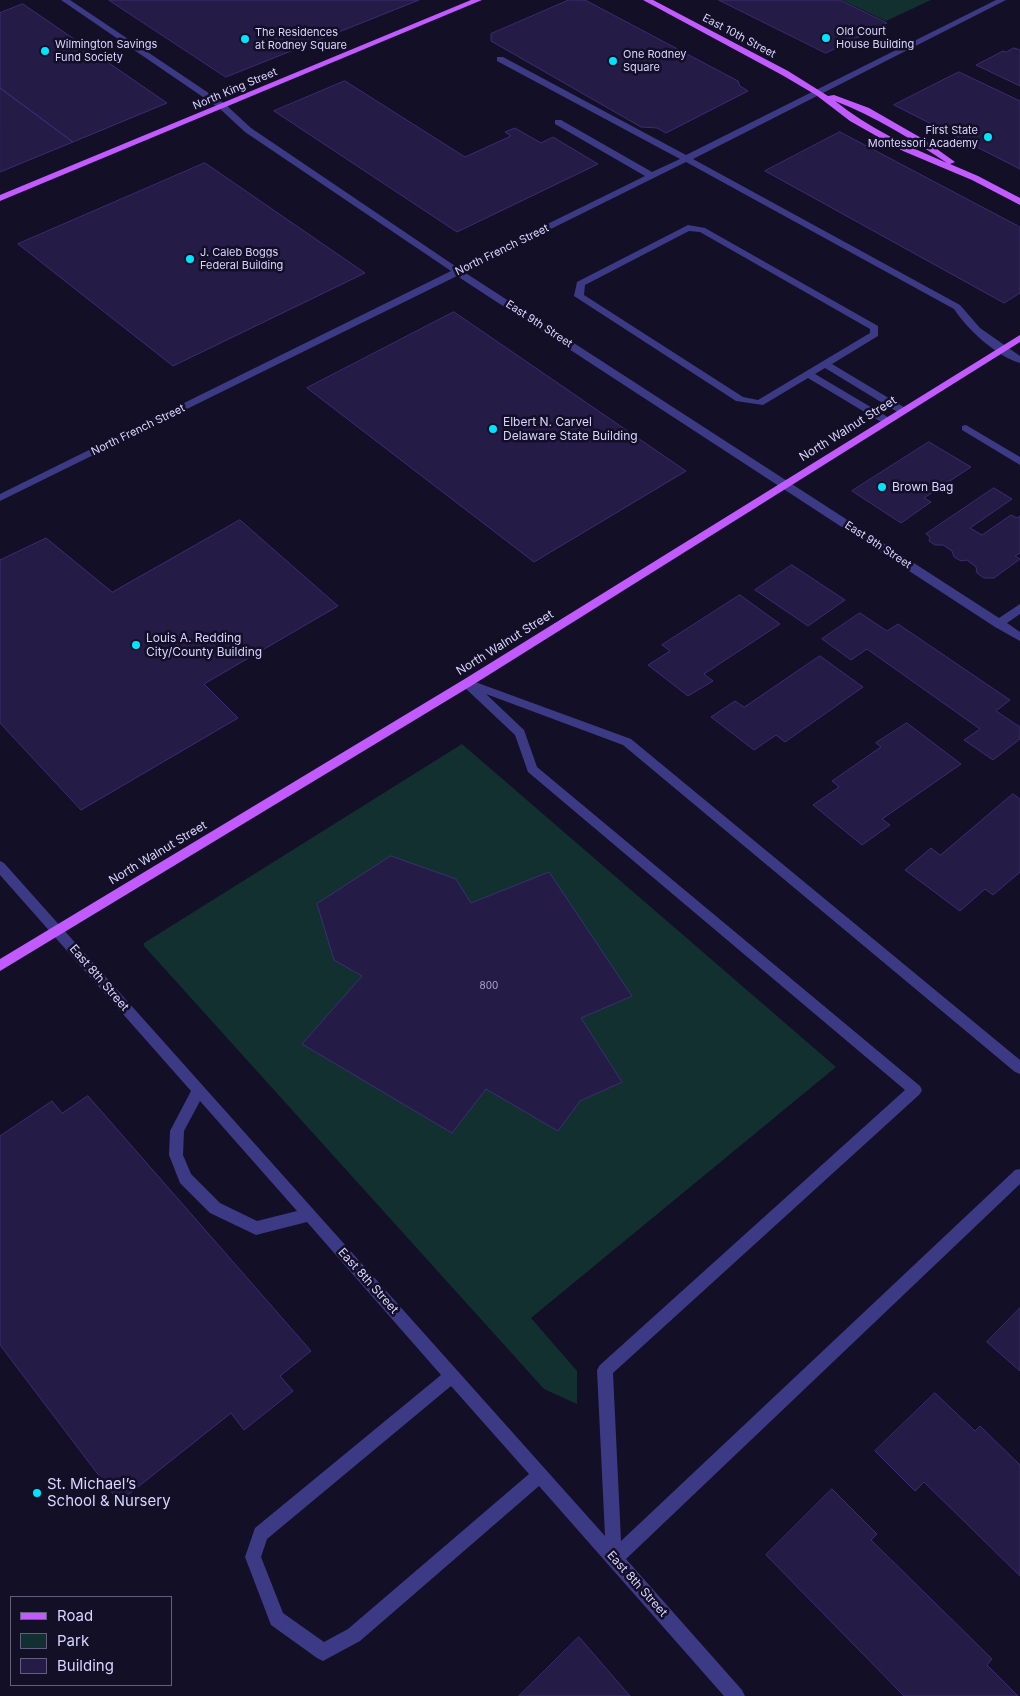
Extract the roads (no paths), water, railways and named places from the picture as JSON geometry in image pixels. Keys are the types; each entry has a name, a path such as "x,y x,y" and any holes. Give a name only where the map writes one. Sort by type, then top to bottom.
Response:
{"main road":[{"name":"North King Street","path":"0,198 478,0"},
{"name":"East 10th Street","path":"647,0 819,93 866,110 920,141 975,178"},
{"name":"East 10th Street","path":"819,93 853,119 899,145 975,178 1020,202"},
{"name":"North Walnut Street","path":"0,966 467,683 1020,338"}],"street":[{"name":"East 9th Street","path":"65,0 222,106 248,130 458,272 1020,637"},
{"name":"North French Street","path":"0,498 819,93 1002,0"},
{"path":"500,59 957,307 964,319 1002,350 1020,360"},
{"path":"558,122 652,176"},
{"path":"688,228 702,230 875,328 875,334 825,364 759,403 740,399 579,296 580,284 688,228"},
{"path":"825,364 903,411"},
{"path":"808,374 887,422"},
{"path":"966,428 1020,462"},
{"path":"999,624 1020,608"},
{"path":"467,683 627,742 1020,1068"},
{"path":"467,683 520,733 532,769 916,1090 605,1370 614,1559"},
{"name":"East 8th Street","path":"0,866 736,1696"},
{"path":"198,1091 177,1131 176,1155 185,1178 215,1208 256,1228 310,1215"},
{"path":"614,1559 1020,1175"},
{"path":"452,1376 261,1534 253,1557 277,1619 323,1652 354,1636 540,1475"}],"place":[{"name":"Old Court House Building","path":"826,38"},
{"name":"The Residences at Rodney Square","path":"245,39"},
{"name":"Wilmington Savings Fund Society","path":"45,51"},
{"name":"One Rodney Square","path":"613,61"},
{"name":"First State Montessori Academy","path":"988,137"},
{"name":"J. Caleb Boggs Federal Building","path":"190,259"},
{"name":"Elbert N. Carvel Delaware State Building","path":"493,429"},
{"name":"Brown Bag","path":"882,487"},
{"name":"Louis A. Redding City/County Building","path":"136,645"},
{"name":"St. Michael’s School & Nursery","path":"37,1493"}]}
